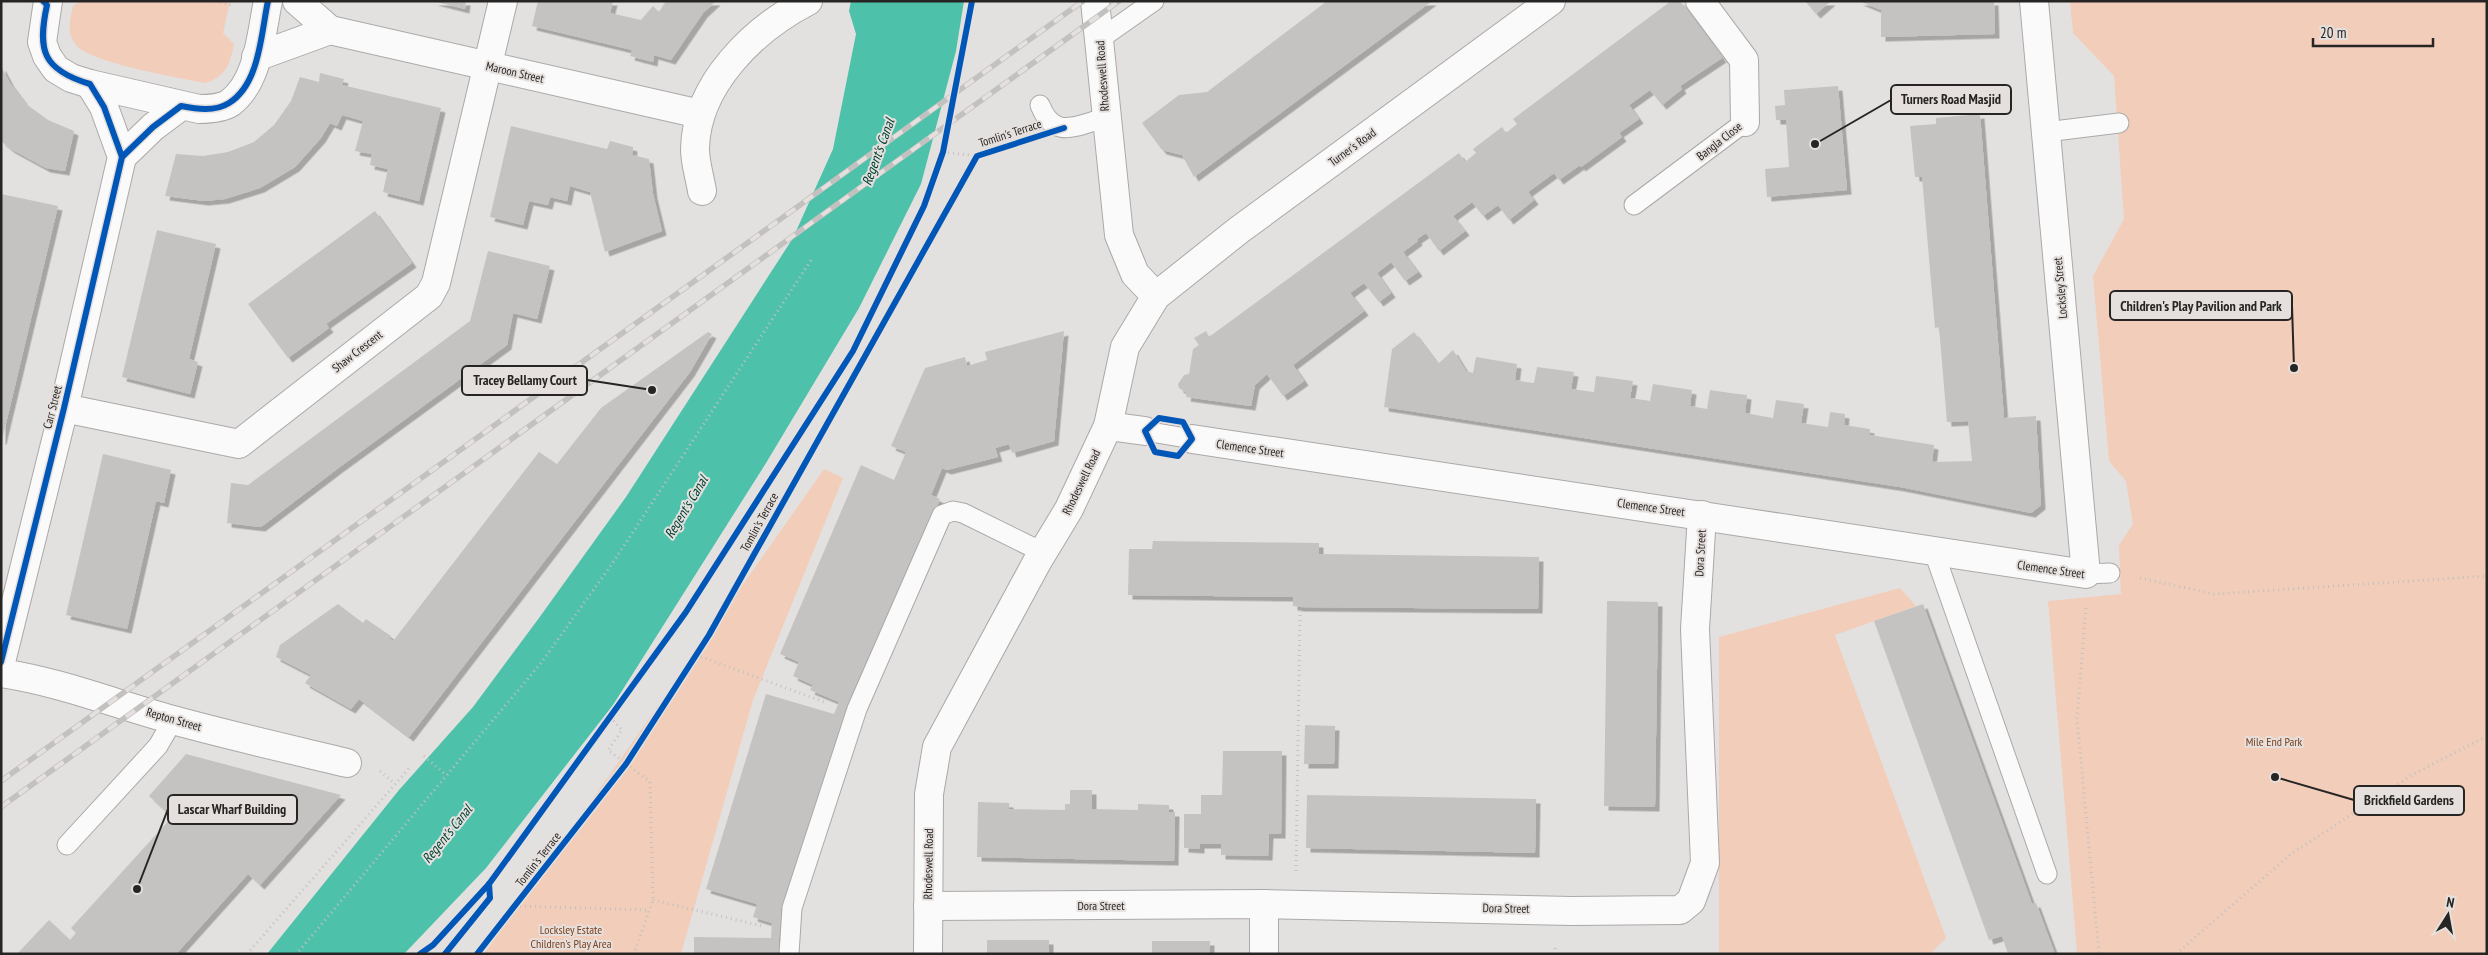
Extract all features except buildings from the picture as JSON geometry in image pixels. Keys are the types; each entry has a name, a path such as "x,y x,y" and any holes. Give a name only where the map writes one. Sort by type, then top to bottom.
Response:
{"street":[{"path":"46,3 42,42 47,56 56,69 71,78 90,84 181,106 207,109 230,103 248,81 256,57 268,1"},
{"name":"Maroon Street","path":"297,1 330,30 700,114"},
{"name":"Shaw Crescent","path":"64,408 238,444 429,296 436,283 503,1"},
{"name":"Rhodeswell Road","path":"928,954 929,794 937,747 1069,510 1108,426 1125,347 1156,296 1135,274 1119,235 1105,118 1100,38 1095,1"},
{"name":"Turner's Road","path":"1156,296 1239,230 1551,1"},
{"name":"Bangla Close","path":"1700,1 1744,60 1745,122"},
{"name":"Locksley Street","path":"2034,1 2046,132 2098,574"},
{"path":"702,191 695,150 700,114 723,73 747,43 779,18 806,2"},
{"path":"256,57 330,30"},
{"path":"90,84 104,107 122,157 153,127 181,106"},
{"name":"Carr Street","path":"1,662 64,408 122,157"},
{"name":"Clemence Street","path":"1108,426 1145,431"},
{"name":"Clemence Street","path":"1192,439 1702,514 1934,552 2098,574"},
{"name":"Dora Street","path":"928,906 1264,904 1295,906 1680,910 1691,901 1705,863 1695,629 1702,514"},
{"name":"Repton Street","path":"1,673 35,678 83,691 172,720 347,763"},
{"path":"1264,904 1264,954"}],"lane":[{"path":"1100,38 1154,1"},
{"path":"1040,106 1045,118 1052,126 1064,128 1105,118"},
{"name":"Bangla Close","path":"1634,205 1745,122"},
{"path":"2046,132 2119,123"},
{"name":"Clemence Street","path":"1145,431 1192,439"},
{"path":"789,954 792,908 856,713 891,628 942,515 953,511 963,513 1044,553"},
{"path":"1934,552 2047,874"},
{"path":"67,845 158,746 172,720"}],"path":[{"path":"420,954 433,945 488,884 686,612 853,351 924,206 943,152 972,1"},
{"path":"943,152 977,156"},
{"path":"299,951 541,663 614,560 813,257"},
{"path":"2099,954 2077,718 2087,618 2098,574 2214,594 2487,576"},
{"path":"1295,906 1300,606"},
{"path":"690,663 700,648"},
{"path":"696,655 856,713"},
{"path":"610,717 622,730 608,750 650,782 653,900 634,954"},
{"path":"2176,954 2291,854 2412,775 2487,736"},
{"path":"621,770 632,755"},
{"path":"424,756 446,775"},
{"path":"247,954 411,766"},
{"path":"379,770 395,784"},
{"path":"488,884 490,898"},
{"path":"653,900 789,933"},
{"path":"515,906 649,910"}],"green space":[{"path":"81,1 230,1 223,33 234,44 229,64 218,77 205,83 157,74 100,58 77,46 71,37 70,27 73,6"},
{"name":"Mile End Park","path":"2070,1 2487,1 2487,954 2077,954 2048,601 2121,594 2119,545 2133,524 2126,481 2109,461 2093,276 2124,219 2114,76 2073,33"},
{"name":"Locksley Estate Children's Play Area","path":"824,469 843,478 753,700 681,954 484,954"},
{"path":"1900,588 1916,606 1835,635 1946,938 1930,954 1719,954 1719,637"}],"water":[{"name":"Regent's Canal","path":"851,1 964,1 956,51 921,184 859,308 766,463 613,705 486,868 404,954 267,954 399,790 473,707 539,618 626,497 793,238 833,149 856,34 849,11"}],"railway":[{"path":"1,781 1083,1"},
{"path":"1,807 1119,1"}],"cycle path":[{"path":"1,662 64,408 122,157 104,107 90,84 62,72 53,65 47,56 43,35 47,5 43,1"},
{"path":"122,157 153,127 181,106 199,109 218,108 229,103 239,94 247,84 258,57 268,1"},
{"name":"Tomlin's Terrace","path":"420,954 433,945 489,884 686,612 853,351 924,206 943,152 972,1"},
{"name":"Tomlin's Terrace","path":"477,954 626,764 709,635 977,156 1064,128"},
{"path":"1159,418 1183,422 1192,439 1178,456 1155,452 1145,431 1159,418"},
{"path":"445,954 490,898 489,884"}],"place":[{"name":"Turners Road Masjid","path":"1815,144"},
{"name":"Children's Play Pavilion and Park","path":"2294,368"},
{"name":"Tracey Bellamy Court","path":"652,390"},
{"name":"Brickfield Gardens","path":"2275,777"},
{"name":"Lascar Wharf Building","path":"137,889"}]}
